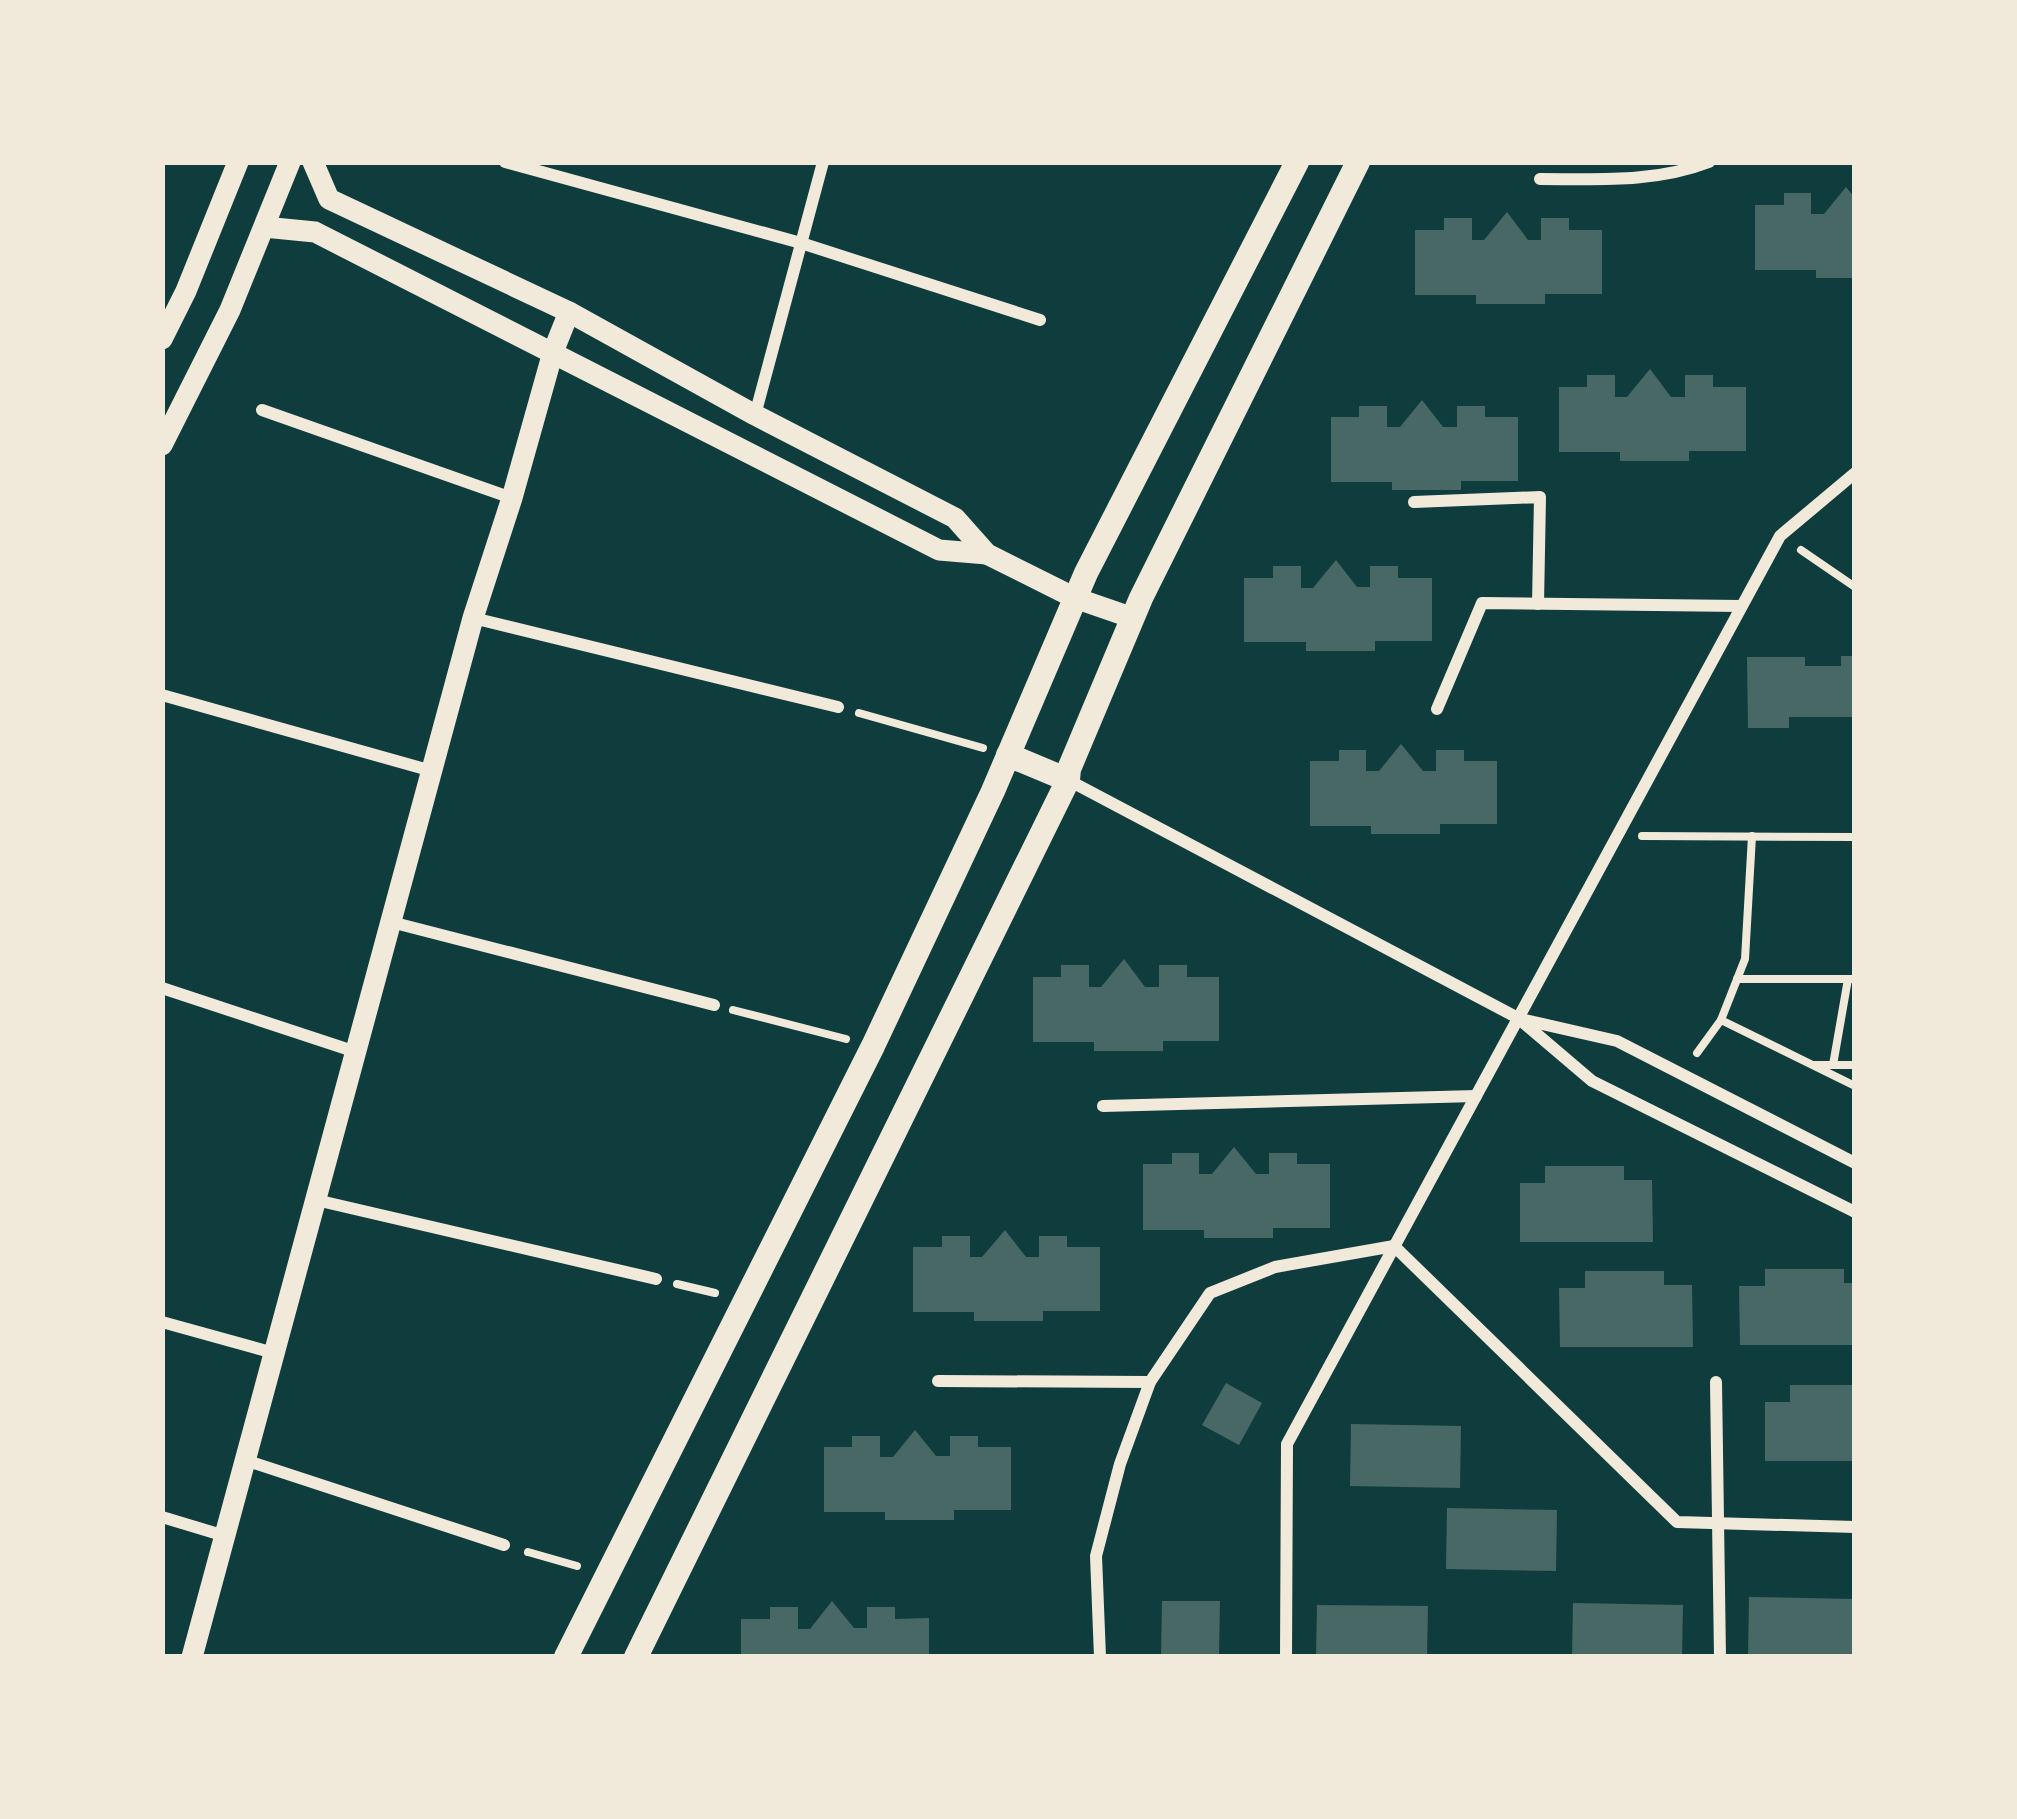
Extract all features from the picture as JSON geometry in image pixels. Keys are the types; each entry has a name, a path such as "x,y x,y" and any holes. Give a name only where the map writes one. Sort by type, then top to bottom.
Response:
{"main road":[{"path":"566,1657 873,1046 1075,598 1297,162"},
{"path":"636,1657 1068,780 1133,618 1358,162"},
{"path":"1008,754 1068,780"}],"street":[{"path":"162,339 238,162"},
{"path":"162,445 230,310 290,162"},
{"path":"313,162 329,199 569,311 755,415 955,518 987,554"},
{"path":"506,162 801,243 1040,320"},
{"path":"755,415 823,162"},
{"path":"1540,179 1628,178 1682,172 1708,162"},
{"path":"264,227 315,232 939,550 987,554 1075,598 1133,618"},
{"path":"192,1657 473,618 569,311"},
{"path":"262,410 512,499"},
{"path":"1286,1657 1287,1444 1780,536 1855,473"},
{"path":"1414,502 1540,497 1538,604"},
{"path":"1437,709 1482,603 1741,606"},
{"path":"473,618 838,707"},
{"path":"162,695 432,770"},
{"path":"1068,780 1518,1018 1592,1081 1855,1212"},
{"path":"391,922 714,1005"},
{"path":"162,988 356,1052"},
{"path":"1518,1018 1617,1041 1855,1163"},
{"path":"1103,1106 1476,1096"},
{"path":"316,1200 656,1279"},
{"path":"1100,1657 1096,1556 1120,1464 1150,1382 1210,1293 1275,1267 1394,1246"},
{"path":"1394,1246 1677,1522 1855,1527"},
{"path":"162,1322 274,1353"},
{"path":"938,1381 1150,1382"},
{"path":"1716,1382 1720,1657"},
{"path":"245,1460 504,1545"},
{"path":"162,1517 225,1536"}],"path":[{"path":"1780,536 1855,587"},
{"path":"838,707 1008,754"},
{"path":"1617,836 1855,837"},
{"path":"1682,1074 1721,1020 1745,959 1752,836"},
{"path":"1737,980 1851,979 1833,1065"},
{"path":"714,1005 873,1046"},
{"path":"1721,1020 1855,1086"},
{"path":"1812,1065 1855,1065"},
{"path":"656,1279 745,1300"},
{"path":"504,1545 607,1576"}],"building":[{"path":"1846,187 1855,198 1855,278 1816,278 1816,270 1755,270 1755,205 1784,205 1784,193 1811,193 1811,214 1824,214"},
{"path":"1507,212 1528,240 1541,240 1541,218 1569,218 1569,230 1602,230 1602,294 1545,294 1545,304 1476,304 1476,295 1415,295 1415,230 1444,230 1444,218 1472,218 1472,240 1484,240"},
{"path":"1650,369 1671,397 1685,397 1685,375 1713,375 1713,387 1746,387 1746,451 1689,451 1689,461 1620,461 1620,452 1559,452 1559,387 1587,387 1587,375 1615,375 1615,397 1627,397"},
{"path":"1422,400 1443,427 1457,427 1457,406 1485,406 1485,417 1518,417 1518,481 1461,481 1461,490 1392,490 1392,482 1331,482 1331,417 1359,417 1359,406 1387,406 1387,427 1400,427"},
{"path":"1336,560 1357,587 1370,587 1370,566 1398,566 1398,578 1432,578 1432,641 1375,641 1375,651 1306,651 1306,642 1244,642 1244,578 1273,578 1273,566 1301,566 1301,588 1313,588"},
{"path":"1841,656 1855,656 1855,717 1789,717 1789,728 1748,728 1747,657 1805,657 1805,666 1841,666"},
{"path":"1401,744 1423,771 1436,771 1436,750 1464,750 1464,761 1497,761 1497,824 1440,824 1440,834 1371,834 1371,826 1310,826 1310,761 1339,761 1339,750 1366,750 1366,771 1379,771"},
{"path":"1124,959 1145,987 1159,987 1159,965 1187,965 1187,977 1219,977 1219,1041 1163,1041 1163,1051 1094,1051 1094,1042 1033,1042 1033,977 1061,977 1061,965 1089,965 1089,987 1101,987"},
{"path":"1234,1147 1256,1174 1269,1174 1269,1153 1297,1153 1297,1164 1330,1164 1330,1228 1273,1228 1273,1238 1204,1238 1204,1230 1143,1230 1143,1164 1172,1164 1172,1153 1199,1153 1199,1174 1212,1174"},
{"path":"1545,1166 1624,1166 1624,1180 1652,1180 1653,1242 1520,1242 1520,1183 1545,1183"},
{"path":"1005,1230 1026,1257 1039,1257 1039,1236 1067,1236 1067,1247 1100,1247 1100,1311 1043,1311 1043,1321 974,1321 974,1312 913,1312 913,1247 942,1247 942,1236 970,1236 970,1257 982,1257"},
{"path":"1765,1269 1844,1269 1844,1283 1855,1283 1855,1345 1740,1345 1739,1286 1765,1286"},
{"path":"1585,1271 1664,1271 1664,1285 1692,1285 1693,1347 1560,1347 1559,1288 1585,1288"},
{"path":"1226,1383 1262,1403 1239,1445 1202,1425"},
{"path":"1790,1385 1855,1385 1855,1461 1765,1461 1765,1402 1790,1402"},
{"path":"1351,1424 1461,1426 1460,1488 1350,1486"},
{"path":"915,1430 936,1456 950,1456 950,1436 978,1436 978,1447 1011,1447 1011,1510 954,1510 954,1520 885,1520 885,1512 824,1512 824,1447 852,1447 852,1436 880,1436 880,1457 893,1457"},
{"path":"1447,1508 1557,1510 1556,1571 1446,1569"},
{"path":"1749,1597 1855,1599 1855,1657 1748,1657"},
{"path":"832,1601 854,1628 867,1628 867,1607 895,1607 895,1619 929,1618 929,1657 741,1657 741,1619 770,1619 770,1607 798,1607 798,1629 810,1629"},
{"path":"1162,1601 1220,1601 1219,1657 1161,1657"},
{"path":"1573,1603 1683,1605 1682,1657 1572,1657"},
{"path":"1317,1605 1428,1606 1427,1657 1316,1657"}]}
